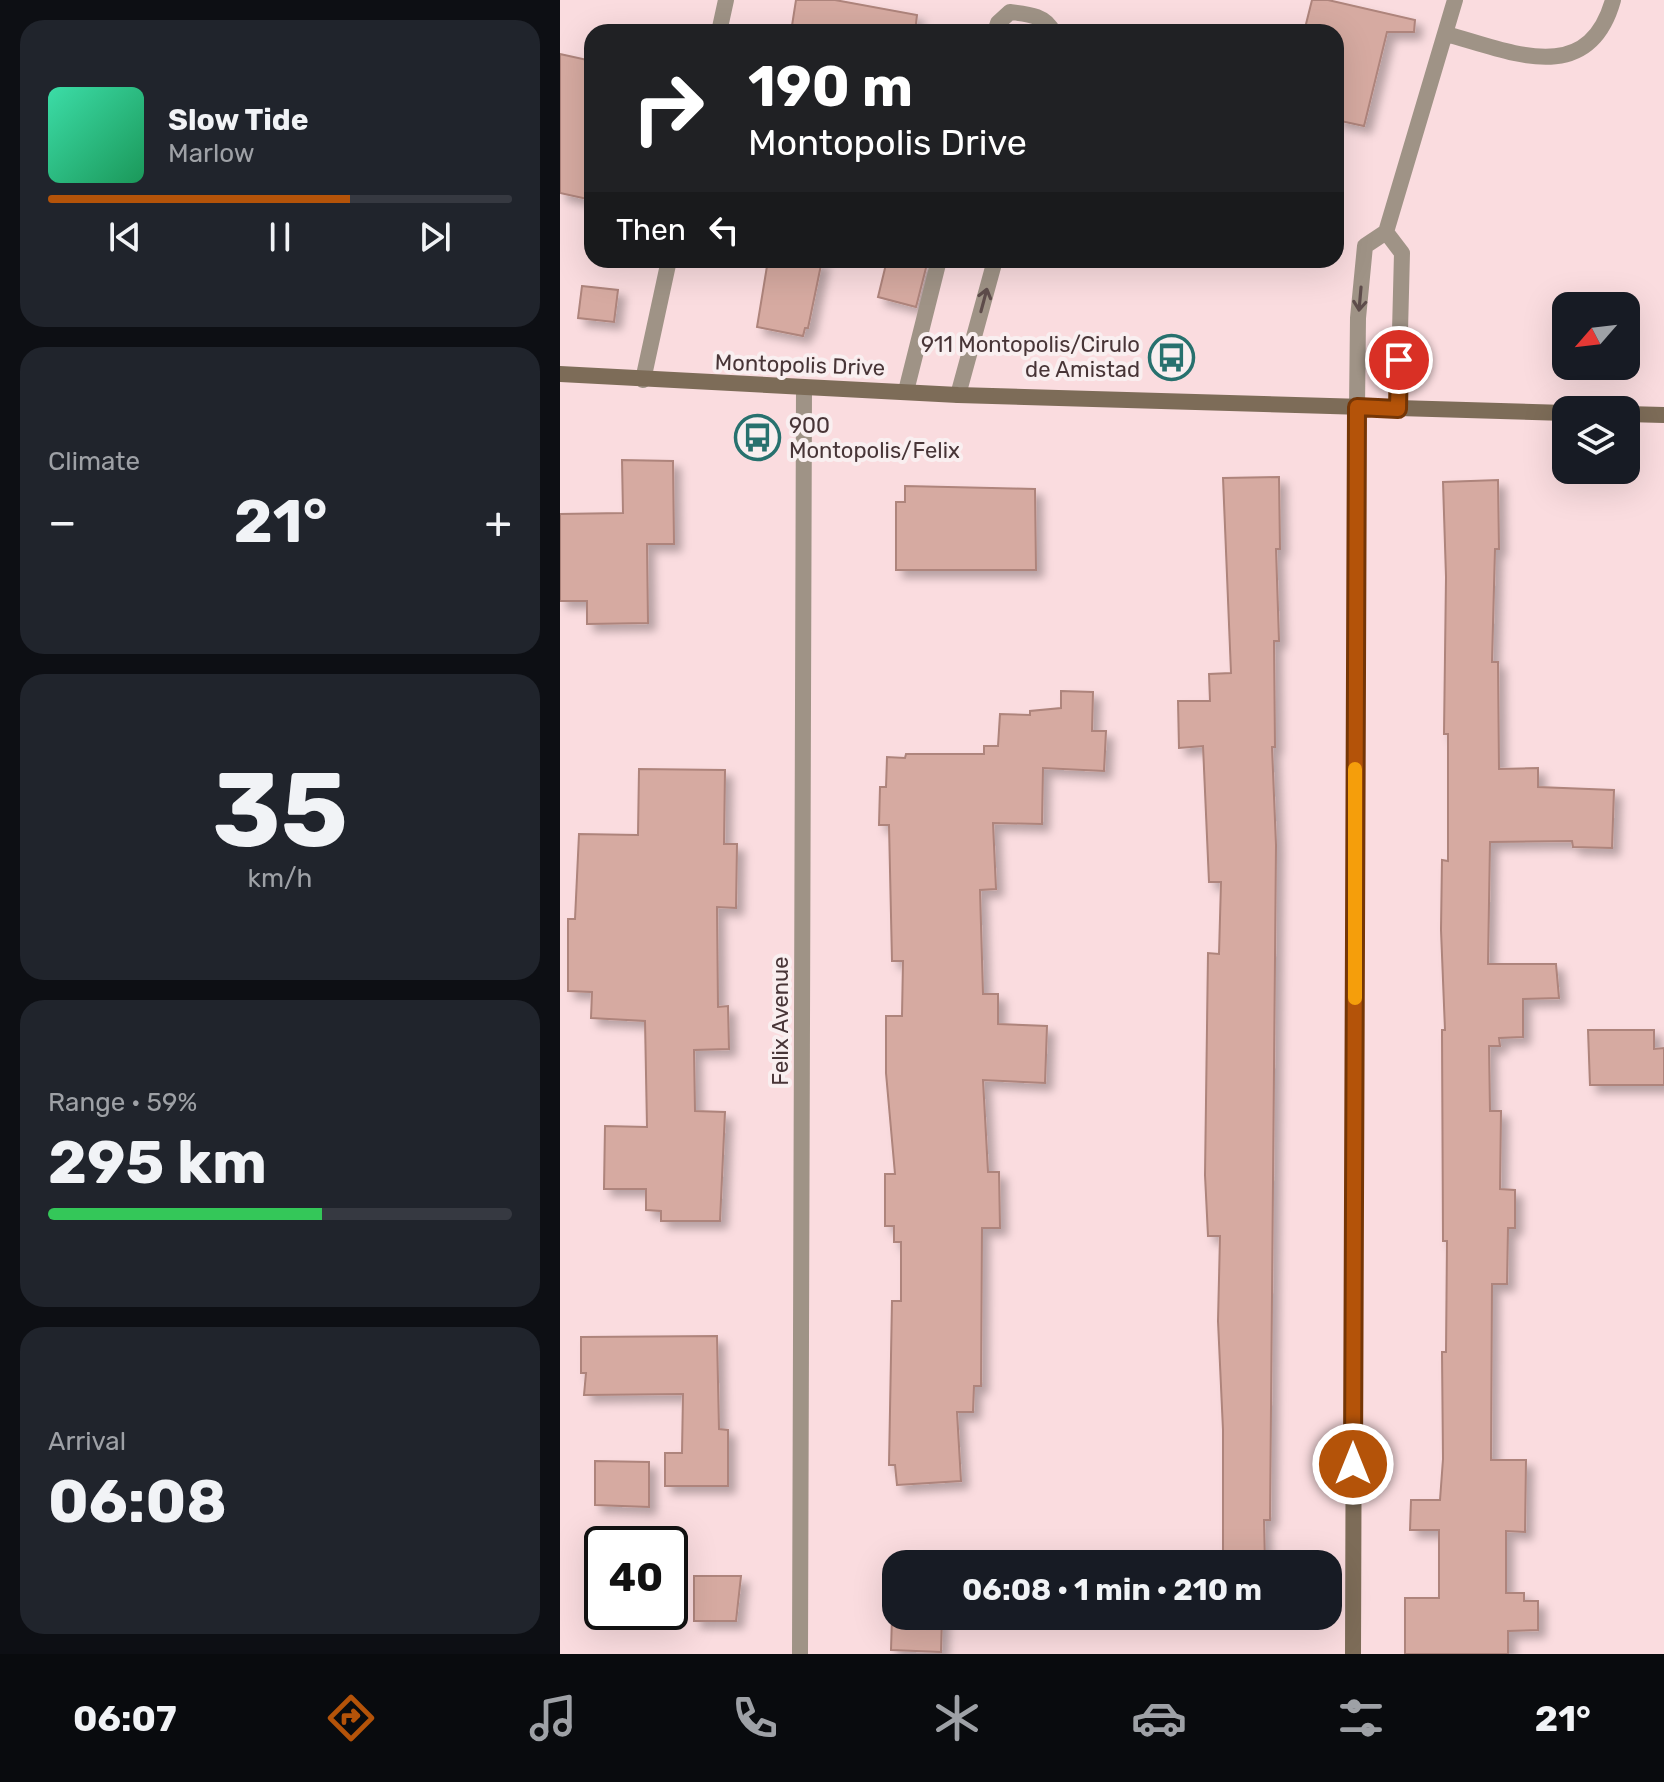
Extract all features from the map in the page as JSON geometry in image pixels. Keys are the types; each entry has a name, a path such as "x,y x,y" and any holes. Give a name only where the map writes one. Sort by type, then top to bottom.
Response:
{"street":[{"path":"721,24 726,0"},
{"path":"1353,1654 1358,318 1365,246 1386,232 1455,0"},
{"path":"1446,34 1536,59 1560,57 1590,41 1602,28 1613,0"},
{"path":"998,24 1010,12 1037,16 1049,24"},
{"path":"1386,232 1402,253 1398,409"},
{"path":"643,380 667,268"},
{"path":"906,391 937,268"},
{"path":"958,395 993,268"},
{"name":"Montopolis Drive","path":"560,374 958,395 1552,413"},
{"name":"Felix Avenue","path":"800,1654 804,388"},
{"path":"1640,414 1664,415"}],"building":[{"path":"796,0 835,0 917,15 916,24 792,24"},
{"path":"1312,0 1328,0 1415,20 1414,32 1387,32 1364,126 1344,122 1344,24 1306,24"},
{"path":"560,54 584,59 584,198 560,193"},
{"path":"767,268 820,268 808,328 805,328 803,336 757,327"},
{"path":"885,268 926,268 916,307 878,297"},
{"path":"582,286 618,290 614,322 578,318"},
{"path":"622,460 673,461 674,544 647,544 648,623 587,624 587,601 560,601 560,514 623,513"},
{"path":"1279,477 1280,549 1276,549 1279,641 1274,641 1275,747 1272,747 1276,845 1270,1520 1264,1520 1265,1550 1223,1550 1223,1430 1218,1321 1220,1236 1208,1236 1205,1175 1208,953 1219,954 1221,882 1209,882 1203,746 1179,748 1178,701 1210,701 1209,674 1231,673 1223,478"},
{"path":"1498,480 1499,549 1495,549 1492,662 1498,662 1499,769 1538,768 1538,787 1614,790 1612,848 1573,847 1572,841 1490,842 1488,964 1556,964 1559,998 1523,999 1523,1037 1499,1038 1500,1046 1489,1046 1490,1111 1501,1111 1500,1189 1515,1190 1515,1228 1508,1228 1507,1284 1492,1284 1491,1460 1526,1460 1525,1532 1506,1531 1506,1593 1524,1593 1524,1601 1538,1601 1538,1630 1508,1631 1508,1654 1405,1654 1405,1598 1439,1598 1439,1530 1410,1530 1411,1500 1440,1500 1443,1459 1442,1352 1446,1352 1447,1241 1443,1241 1442,1030 1445,1030 1441,930 1442,860 1448,861 1448,734 1444,734 1446,577 1443,482"},
{"path":"905,486 1035,489 1036,570 896,570 896,502 905,502"},
{"path":"1061,691 1093,692 1092,731 1106,731 1104,771 1043,768 1042,824 993,823 996,889 980,890 983,994 998,994 998,1024 1047,1026 1045,1083 983,1080 988,1172 999,1172 1000,1228 982,1228 981,1386 974,1386 973,1412 957,1412 961,1481 897,1485 895,1465 889,1465 892,1301 901,1301 901,1242 894,1242 894,1226 885,1226 885,1174 895,1174 886,1073 886,1016 902,1016 903,961 892,961 889,825 879,825 880,787 886,787 887,757 905,758 906,754 984,754 984,746 998,746 1000,714 1030,715 1030,711 1061,708"},
{"path":"639,769 725,770 724,844 737,844 736,908 717,907 718,1007 728,1006 729,1049 694,1050 695,1111 725,1112 720,1221 661,1221 661,1211 646,1210 646,1189 604,1189 605,1126 647,1127 645,1021 591,1018 592,992 568,991 568,919 575,919 579,834 638,835"},
{"path":"1588,1030 1654,1030 1654,1049 1664,1048 1664,1085 1590,1085"},
{"path":"717,1336 719,1429 728,1430 728,1486 665,1486 665,1453 682,1453 683,1394 584,1395 586,1373 581,1373 581,1337"},
{"path":"595,1461 649,1462 649,1507 595,1505"},
{"path":"694,1576 741,1576 736,1621 694,1621"},
{"path":"892,1630 942,1630 941,1652 891,1650"}],"slow traffic":[{"path":"1355,769 1355,998"}],"place":[{"name":"911 Montopolis/Cirulo de Amistad","path":"1171,357"},
{"name":"900 Montopolis/Felix","path":"758,438"}],"route":[{"path":"1353,1464 1357,407 1398,409 1399,360"}]}
